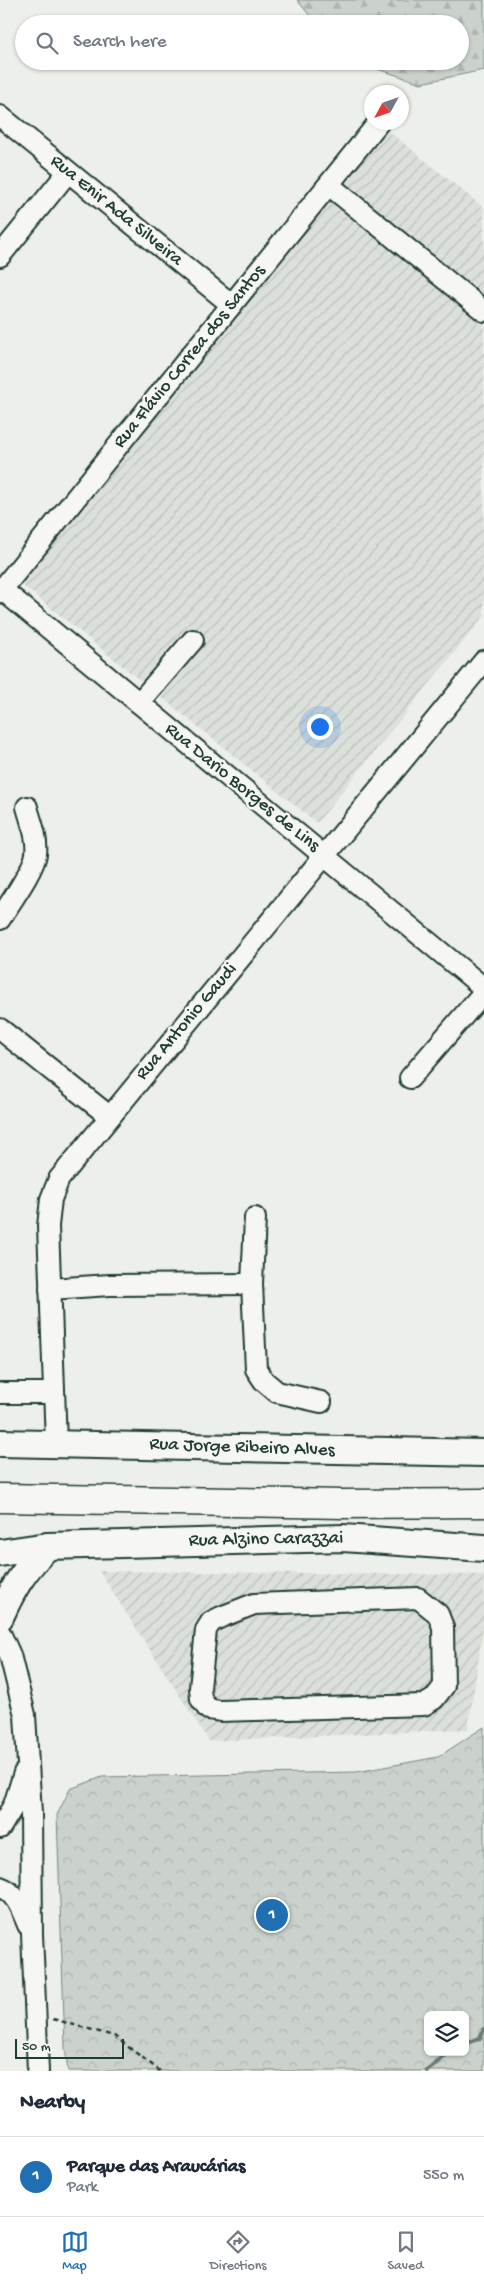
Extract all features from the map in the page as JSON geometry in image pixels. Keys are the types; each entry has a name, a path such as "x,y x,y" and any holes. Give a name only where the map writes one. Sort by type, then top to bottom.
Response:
{"highway":[{"path":"0,1498 344,1504 484,1503"},
{"path":"0,1515 394,1522 484,1521"}],"main road":[{"name":"Rua Jorge Ribeiro Alves","path":"0,1443 484,1453"},
{"name":"Rua Alzino Carazzai","path":"0,1553 48,1546 343,1538 484,1548"},
{"path":"0,1617 14,1586 28,1566 48,1546"}],"street":[{"name":"Rua Enir Ada Silveira","path":"0,116 232,305"},
{"name":"Rua Flávio Correa dos Santos","path":"1,590 373,130"},
{"path":"0,256 68,172"},
{"path":"329,185 484,311"},
{"name":"Rua Dario Borges de Lins","path":"1,590 325,856 484,990"},
{"path":"140,703 193,640"},
{"name":"Rua Antonio Gaudi","path":"56,1443 48,1226 51,1199 59,1179 69,1164 484,661"},
{"path":"0,919 19,889 36,855 36,841 27,807"},
{"path":"410,1078 484,990"},
{"path":"0,1029 109,1116"},
{"path":"255,1218 252,1284 256,1369 264,1381 277,1392 321,1402"},
{"path":"50,1290 110,1284 252,1284"},
{"path":"0,1393 54,1393"},
{"path":"418,1598 438,1614 444,1627 444,1686 434,1699 424,1705 208,1709 201,1699 200,1688 206,1630 211,1622 254,1604 418,1598"},
{"path":"0,1632 10,1656 25,1716 31,1813 32,1934 38,2071"},
{"path":"0,1828 14,1806 28,1763"},
{"path":"0,1887 5,1889 18,1902 32,1934"}],"path":[{"path":"50,2018 114,2036 160,2071"}],"shaded area":[{"path":"385,130 484,208 484,616 317,823 21,584"},
{"path":"99,1571 484,1575 484,1623 468,1729 209,1741"}],"green space":[{"path":"297,0 484,0 484,70 421,83 380,70 469,70 469,15 310,15"},
{"path":"484,1727 484,2071 68,2071 65,2047 57,1815 70,1789 102,1777 357,1772 438,1757"}],"waterway":[{"path":"469,2042 480,2038 484,2029"},
{"path":"427,2071 444,2056"}],"place":[{"name":"Parque das Araucárias","path":"272,1915"}]}
